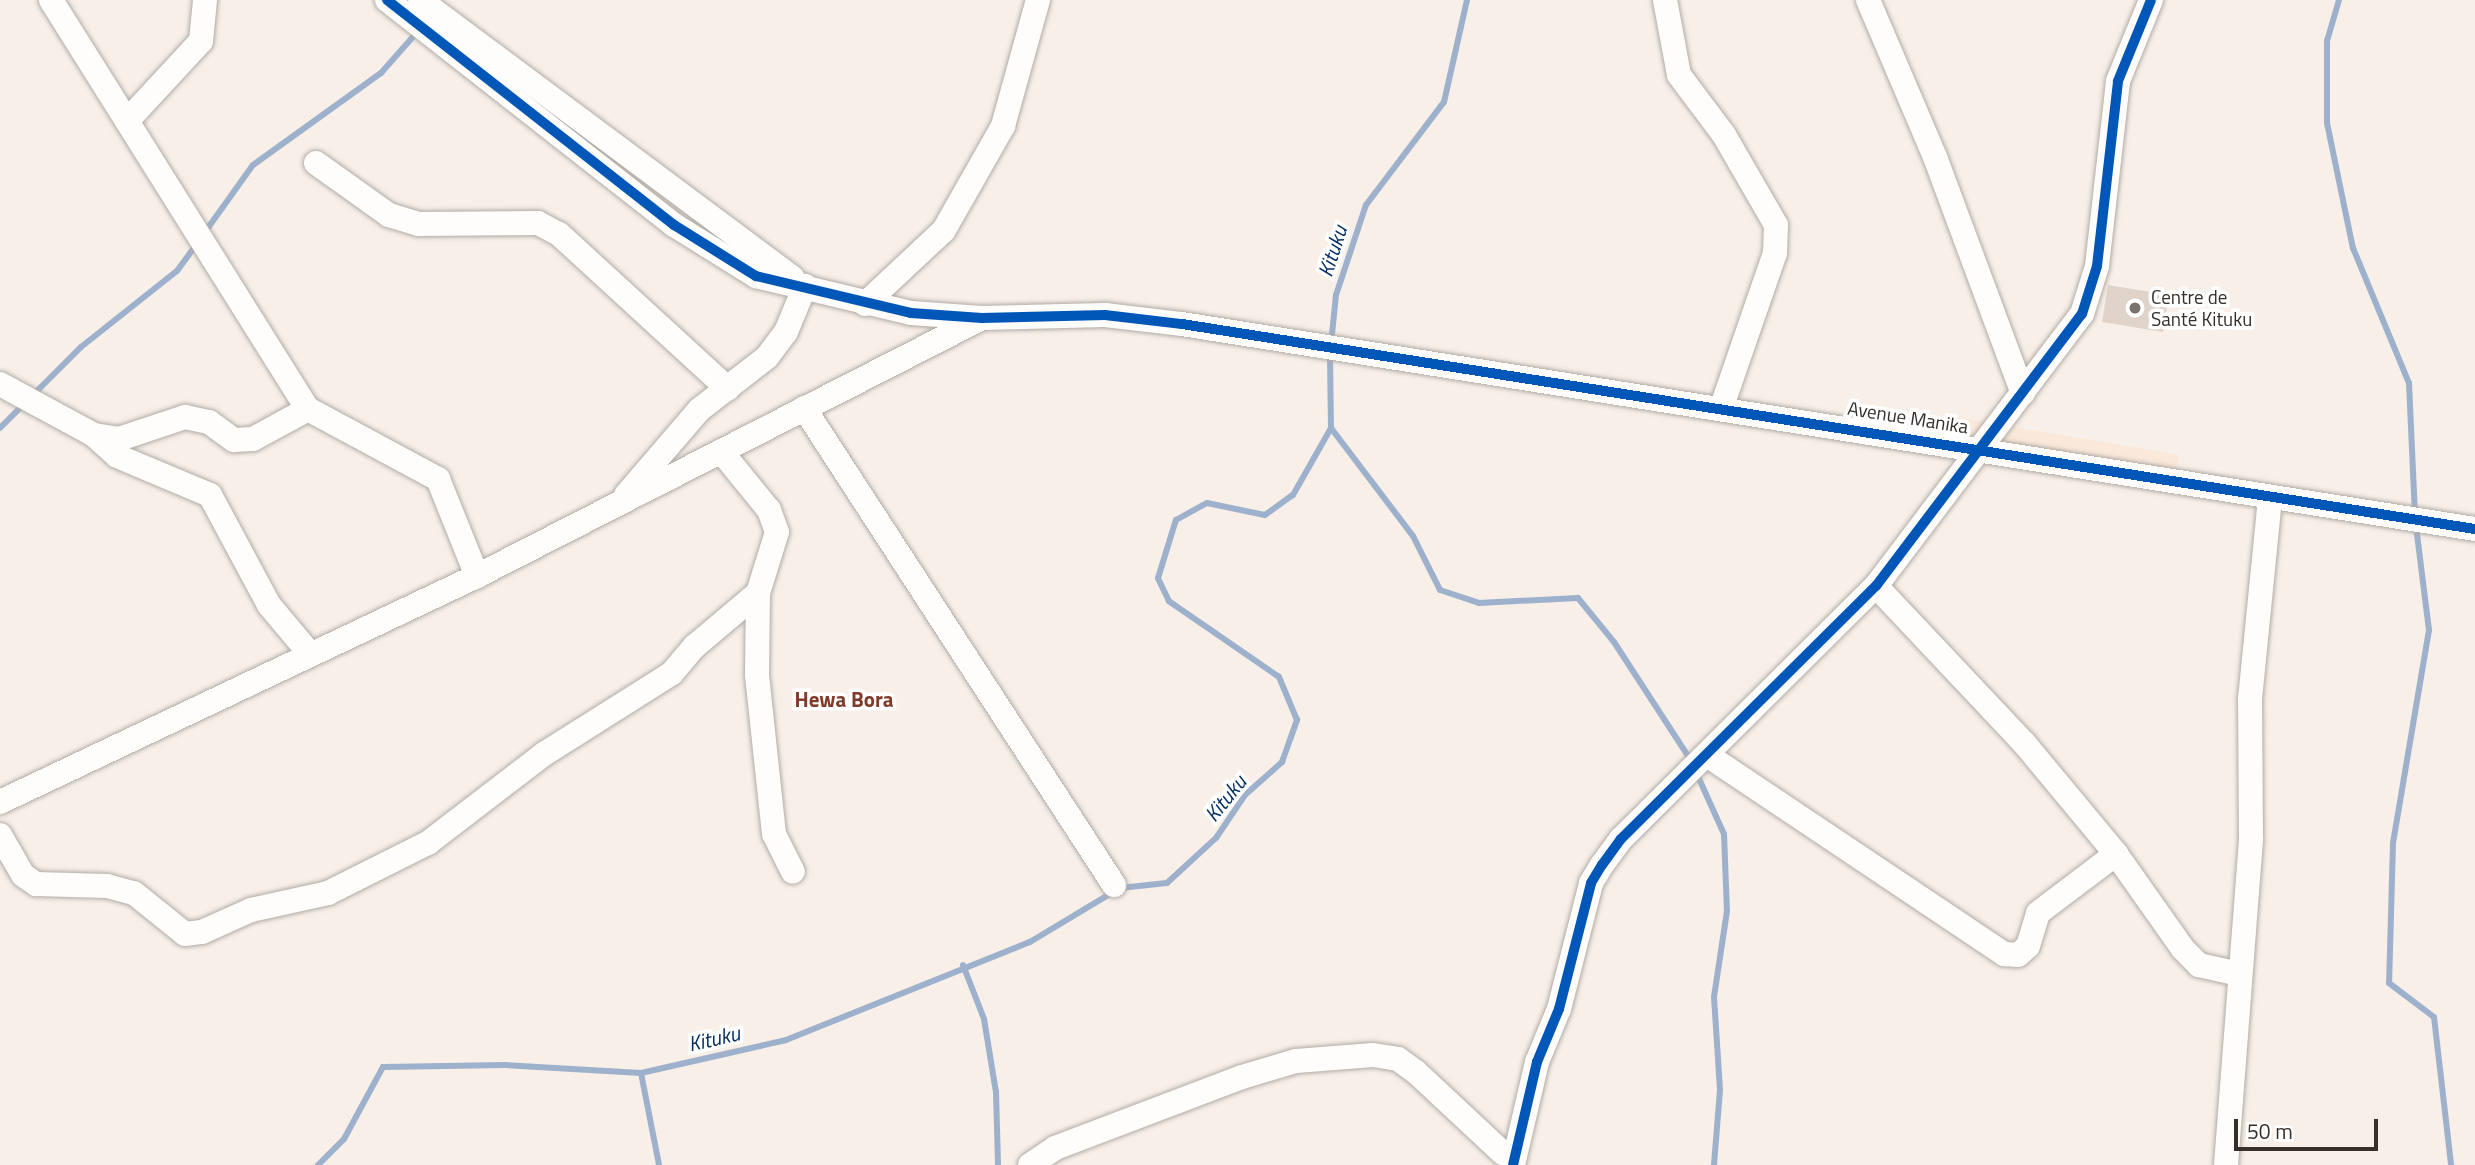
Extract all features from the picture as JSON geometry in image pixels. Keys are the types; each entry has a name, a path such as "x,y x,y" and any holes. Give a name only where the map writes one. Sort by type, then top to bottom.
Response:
{"street":[{"path":"51,0 308,409 438,478 477,576"},
{"path":"127,121 201,41 205,0"},
{"path":"387,0 674,225 756,276 805,286"},
{"path":"420,0 741,245 805,286"},
{"path":"865,304 944,230 1003,126 1038,0"},
{"path":"1665,0 1679,75 1724,135 1776,225 1775,253 1722,405"},
{"path":"1868,0 1935,157 2023,393"},
{"path":"1030,1165 1055,1148 1242,1077 1296,1061 1373,1055 1398,1059 1416,1072 1505,1156 1591,883 1621,839 1876,586 2082,314 2097,266 2118,81 2151,0"},
{"path":"316,163 389,215 418,224 538,223 559,234 728,389"},
{"path":"618,505 699,410 767,357 786,332 805,286"},
{"name":"Avenue Manika","path":"805,286 865,304 982,318 1105,315 1722,405 2270,498 2475,529"},
{"path":"0,802 477,576 982,318"},
{"path":"0,384 94,435 117,456 209,495 269,604 311,655"},
{"path":"804,408 1114,885"},
{"path":"94,435 119,439 185,417 209,422 234,440 253,439 308,409"},
{"path":"721,451 769,510 777,532 758,593 757,675 774,834 793,872"},
{"path":"2226,1165 2250,838 2250,699 2270,498"},
{"path":"1876,586 2024,743 2116,855 2199,965 2239,974"},
{"path":"0,835 23,875 36,884 107,886 134,893 185,933 202,932 251,909 328,893 428,842 544,754 673,673 758,593"},
{"path":"1707,755 2004,954 2018,955 2028,946 2038,913 2116,855"}],"shaded area":[{"path":"1943,415 2179,455 2176,476 1940,436"}],"building":[{"name":"Centre de Santé Kituku","path":"2108,285 2169,295 2163,332 2102,322"}],"waterway":[{"name":"Kituku","path":"1331,344 1336,295 1366,205 1444,102 1467,0"},
{"path":"2339,0 2327,41 2327,123 2353,248 2409,383 2415,515"},
{"path":"205,232 253,165 381,73 419,30"},
{"path":"33,395 81,347 177,271 197,243"},
{"name":"Kituku","path":"318,1165 344,1139 383,1067 505,1065 641,1073 786,1040 1030,942 1120,888 1167,883 1216,838 1245,795 1282,762 1297,720 1279,677 1169,601 1158,578 1176,520 1207,503 1265,515 1293,495 1331,428 1330,354"},
{"path":"0,428 23,405"},
{"path":"1331,428 1413,536 1440,590 1479,603 1578,598 1614,642 1692,762"},
{"path":"2416,526 2429,630 2393,843 2389,983 2434,1017 2451,1165"},
{"path":"1696,772 1724,834 1727,911 1714,997 1720,1090 1714,1165"},
{"path":"963,965 984,1019 996,1092 998,1165"},
{"path":"641,1073 659,1165"}],"cycle path":[{"path":"387,0 674,225 756,276 911,313 982,318 1105,315 1182,324 2475,529"},
{"path":"1513,1165 1537,1062 1559,1009 1591,883 1602,865 1621,839 1876,586 2082,314 2097,266 2118,81 2151,0"}],"place":[{"name":"Centre de Santé Kituku","path":"2135,308"}],"district":[{"name":"Hewa Bora","path":"844,699"}]}
